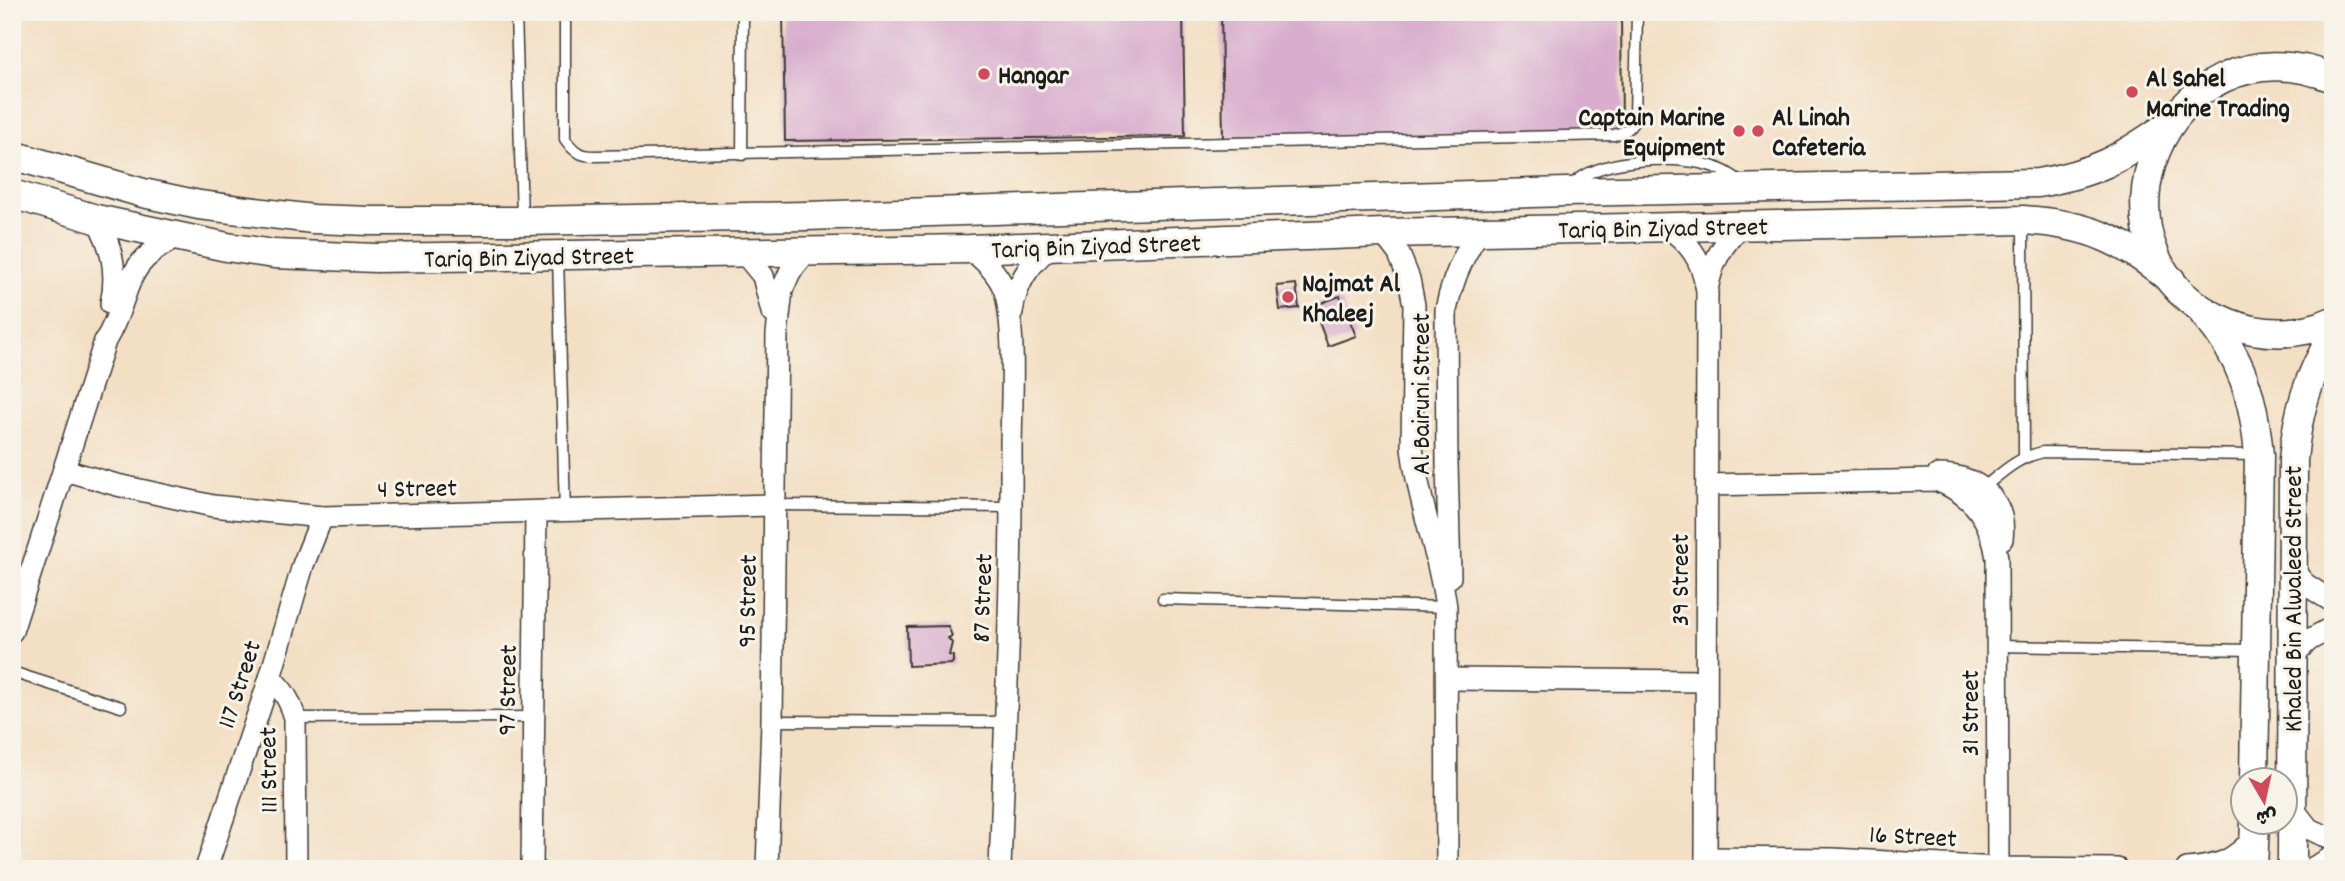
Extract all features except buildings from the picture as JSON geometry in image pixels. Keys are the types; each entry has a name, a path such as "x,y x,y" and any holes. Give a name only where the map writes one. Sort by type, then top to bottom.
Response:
{"main road":[{"path":"2333,78 2308,70 2262,67 2218,81 2199,93 2181,108 2167,126 2150,163 2144,204 2152,244 2171,280 2198,306 2239,327 2261,332 2307,330 2333,321"},
{"name":"Tariq Bin Ziyad Street","path":"12,155 143,193 256,213 371,221 523,221 806,216 1566,192 2038,183 2073,177 2107,165 2167,126"},
{"name":"Tariq Bin Ziyad Street","path":"12,194 96,219 176,238 239,249 324,257 746,254 1050,247 1480,230 2023,220 2056,222 2108,238 2146,259 2171,280"},
{"path":"806,216 806,252"},
{"name":"Khaled Bin Alwaleed Street","path":"2198,306 2231,350 2243,374 2252,401 2259,455 2254,766"},
{"name":"Khaled Bin Alwaleed Street","path":"2291,766 2295,429 2303,397 2315,367 2333,336"},
{"path":"2257,766 2272,753 2291,759"},
{"path":"2253,869 2255,836"},
{"name":"Khaled Bin Alwaleed Street","path":"2291,836 2292,869"}],"street":[{"path":"12,631 105,341 114,272 109,244 96,219"},
{"name":"39 Street","path":"1707,292 1715,262 1731,236 1742,225"},
{"name":"39 Street","path":"1666,226 1680,235 1699,261 1707,292 1706,864"},
{"name":"Al Bairuni Street","path":"1446,607 1451,546 1447,463 1447,310 1450,288 1457,268 1480,230"},
{"name":"Al Bairuni Street","path":"1383,233 1404,267 1415,304 1412,447 1424,512 1442,575 1446,607 1447,869"},
{"path":"105,341 125,290 137,268 155,250 176,238"},
{"name":"87 Street","path":"1010,328 1020,281 1038,257 1050,247"},
{"name":"87 Street","path":"970,249 982,258 1001,283 1007,297 1010,328 1012,508 1000,869"},
{"name":"95 Street","path":"767,869 772,721 777,334 782,290 790,272 806,252"},
{"name":"95 Street","path":"746,254 768,286 777,334"},
{"name":"4 Street","path":"64,470 117,485 213,506 322,517 776,505"},
{"name":"31 Street","path":"1707,485 1921,479 1954,475 1969,479 1992,498 2002,521 2001,546 1997,558"},
{"name":"31 Street","path":"1921,479 1950,485 1973,502 1990,526 1997,558 1997,646 2011,868"},
{"name":"97 Street","path":"532,869 536,512"},
{"name":"117 Street","path":"206,869 271,678 303,565 322,517"},
{"path":"2293,570 2305,584 2333,601"},
{"path":"2294,654 2309,640 2333,628"},
{"name":"111 Street","path":"271,678 291,703 295,718 296,869"},
{"path":"1447,679 1706,681"},
{"path":"2300,818 2308,828 2333,840"},
{"path":"2187,869 2223,863 2234,858 2250,836"},
{"path":"2311,869 2333,857"},
{"name":"16 Street","path":"1706,864 1833,859 2011,868 2117,869"}],"lane":[{"path":"516,12 523,221"},
{"path":"565,12 565,139 572,149 583,156 742,155 1614,135 1623,133 1635,119 1637,12"},
{"path":"742,155 743,12"},
{"path":"2023,220 2024,456"},
{"path":"558,257 565,512"},
{"path":"1983,488 2024,456 2057,451 2259,455"},
{"path":"776,505 1012,508"},
{"path":"1163,600 1446,607"},
{"path":"1997,646 2255,650"},
{"path":"12,672 121,707"},
{"path":"295,718 533,718"},
{"path":"772,721 1006,722"}],"place":[{"name":"Hangar","path":"984,74"},
{"name":"Al Sahel Marine Trading","path":"2132,92"},
{"name":"Captain Marine Equipment","path":"1739,131"},
{"name":"Al Linah Cafeteria","path":"1758,131"},
{"name":"Najmat Al Khaleej","path":"1288,297"}]}
